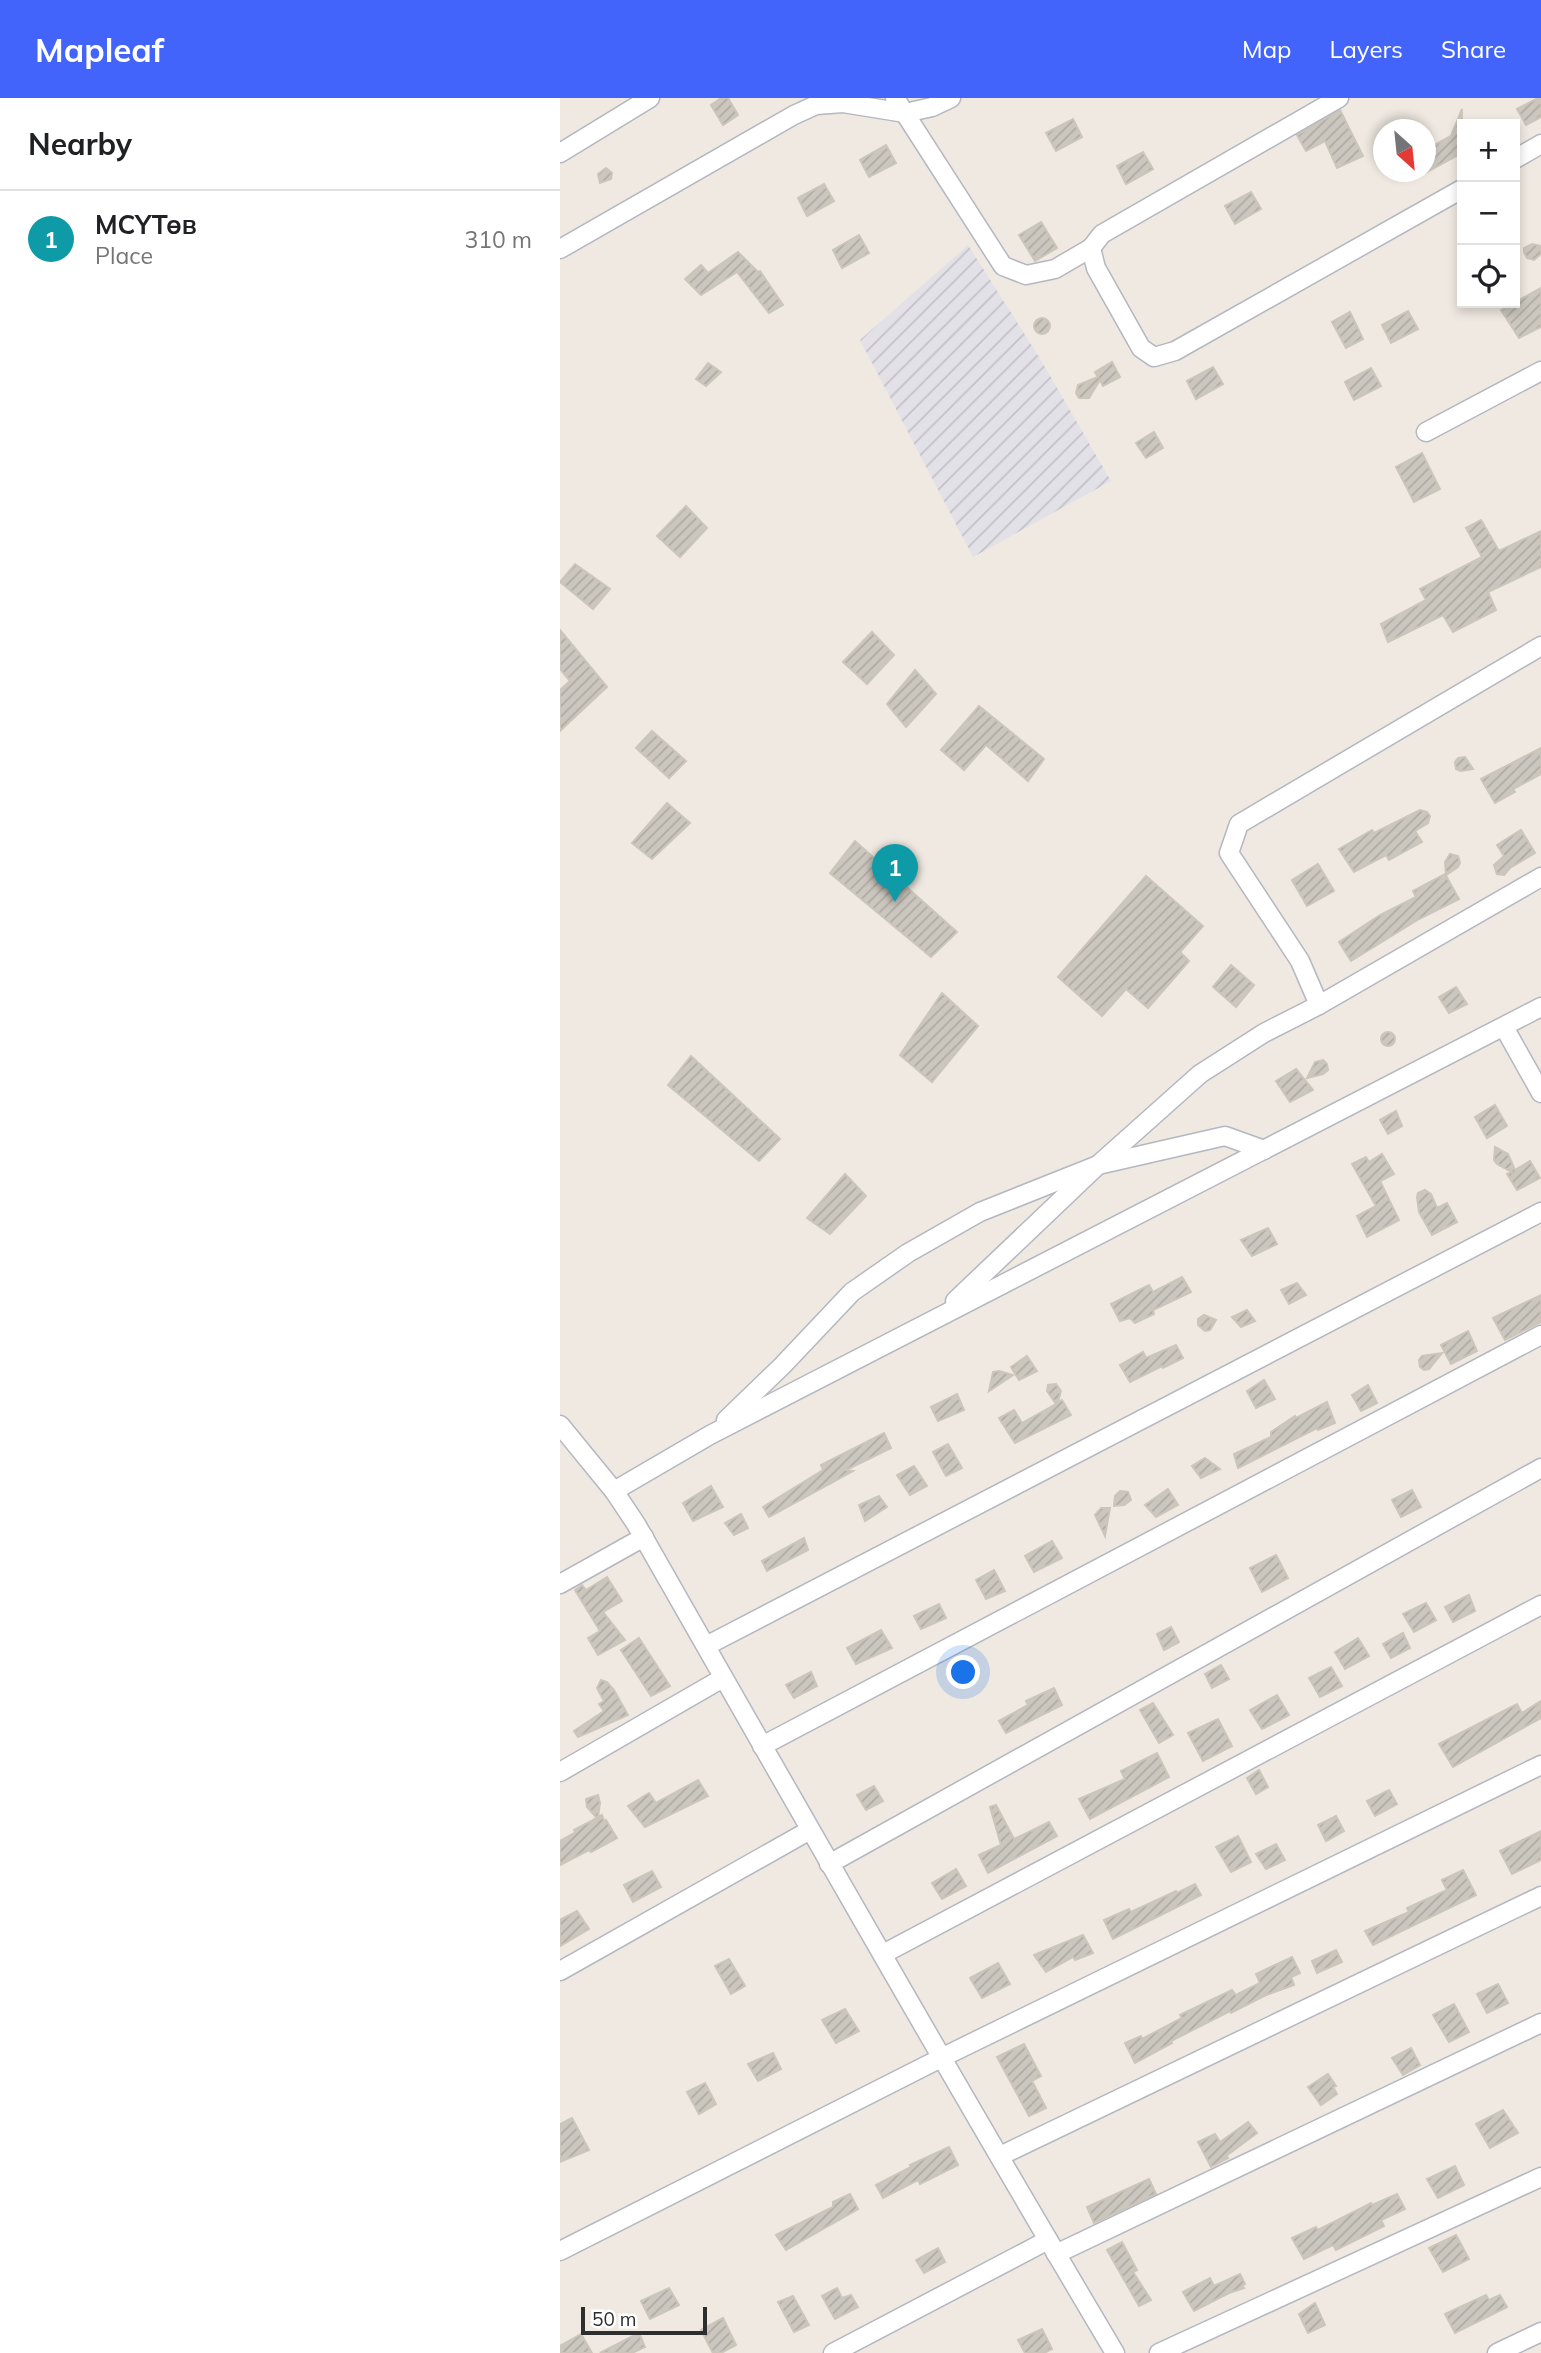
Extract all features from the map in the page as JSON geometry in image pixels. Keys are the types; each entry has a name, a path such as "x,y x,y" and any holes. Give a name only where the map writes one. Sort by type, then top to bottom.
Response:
{"street":[{"path":"560,153 650,98"},
{"path":"560,249 816,105 843,103 932,107 951,98"},
{"path":"900,105 1003,266 1026,275 1055,269 1091,248 1102,234 1339,98"},
{"path":"1520,156 1541,144"},
{"path":"1091,248 1096,268 1141,348 1154,357 1175,351 1457,192"},
{"path":"1426,432 1541,371"},
{"path":"1319,1005 1300,961 1229,853 1239,824 1541,646"},
{"path":"941,1315 1098,1165 1200,1074 1264,1033 1319,1005 1541,877"},
{"path":"614,1491 709,1436 1541,1007"},
{"path":"1504,1027 1541,1093"},
{"path":"709,1436 782,1366 852,1292 908,1253 980,1212 1098,1165 1224,1136 1264,1150"},
{"path":"706,1646 1541,1212"},
{"path":"762,1746 1541,1335"},
{"path":"560,1425 614,1491 644,1537 829,1864 1115,2353"},
{"path":"829,1864 1541,1468"},
{"path":"560,1584 644,1537"},
{"path":"884,1954 1541,1605"},
{"path":"560,1772 723,1678"},
{"path":"560,2251 943,2057 1541,1765"},
{"path":"560,1972 810,1830"},
{"path":"1000,2156 1541,1896"},
{"path":"833,2353 1052,2247 1541,2024"},
{"path":"1159,2353 1541,2177"},
{"path":"1497,2353 1541,2332"}],"shaded area":[{"path":"968,245 1039,357 1111,481 973,557 860,340"}],"building":[{"path":"721,98 728,98 738,115 723,125 711,105"},
{"path":"1541,98 1541,117 1526,125 1517,109"},
{"path":"1340,110 1363,156 1337,168 1325,141 1306,151 1297,135"},
{"path":"1073,119 1082,137 1056,151 1046,133"},
{"path":"1457,121 1457,156 1436,167 1436,144 1451,136"},
{"path":"886,145 896,163 869,177 860,160"},
{"path":"1143,152 1153,169 1126,184 1117,166"},
{"path":"606,168 612,173 611,179 600,183 598,174"},
{"path":"824,184 834,201 807,216 798,198"},
{"path":"1251,192 1261,209 1235,224 1225,206"},
{"path":"1041,222 1057,248 1035,261 1019,235"},
{"path":"859,235 869,253 842,268 833,250"},
{"path":"1532,244 1541,246 1541,254 1534,260 1527,258 1524,252 1524,248"},
{"path":"738,252 760,271 783,305 769,313 737,272 701,295 685,279 701,265 708,273"},
{"path":"1541,288 1541,327 1519,338 1501,310 1520,308 1520,300"},
{"path":"1408,311 1418,329 1391,343 1382,325"},
{"path":"1350,312 1363,339 1346,348 1332,322"},
{"path":"1042,318 1048,320 1048,332 1042,334 1036,332 1034,326 1036,320"},
{"path":"1112,362 1120,377 1103,386 1100,380 1089,398 1079,398 1076,393 1078,385 1098,377 1095,372"},
{"path":"708,363 721,372 706,386 696,379"},
{"path":"1213,367 1223,384 1196,399 1187,381"},
{"path":"1371,368 1381,386 1354,400 1345,382"},
{"path":"1154,432 1163,448 1146,458 1136,443"},
{"path":"1422,453 1440,489 1414,502 1396,467"},
{"path":"686,506 707,528 680,557 657,536"},
{"path":"1481,520 1499,551 1541,531 1541,567 1488,592 1496,610 1453,632 1443,615 1388,642 1381,624 1426,600 1420,589 1482,557 1466,528"},
{"path":"575,564 610,589 593,609 560,582"},
{"path":"560,630 607,687 560,731 560,690 570,681 560,669"},
{"path":"872,632 894,655 867,684 843,662"},
{"path":"915,670 936,694 906,727 887,704"},
{"path":"979,706 1044,759 1028,781 986,745 964,770 941,750"},
{"path":"652,731 686,761 669,778 636,748"},
{"path":"1541,748 1541,774 1513,789 1515,792 1495,803 1481,779"},
{"path":"1465,757 1473,769 1456,769 1455,762 1458,758"},
{"path":"667,803 690,823 652,859 632,843"},
{"path":"1420,810 1430,816 1428,823 1415,831 1422,842 1389,860 1386,855 1354,872 1339,849 1372,830 1374,833"},
{"path":"1521,830 1535,853 1510,868 1504,875 1497,874 1494,865 1504,856 1497,845"},
{"path":"855,841 957,932 931,957 830,873"},
{"path":"1450,854 1458,856 1460,863 1446,875 1445,862"},
{"path":"1318,864 1334,891 1307,906 1292,880"},
{"path":"1445,874 1459,899 1419,919 1351,961 1339,942 1380,915 1416,897 1413,891"},
{"path":"1146,876 1203,926 1180,952 1189,961 1148,1008 1126,989 1102,1016 1058,977"},
{"path":"1231,965 1254,985 1236,1007 1213,987"},
{"path":"1456,987 1467,1004 1449,1013 1439,997"},
{"path":"942,993 978,1026 932,1082 900,1055"},
{"path":"1385,1032 1391,1032 1395,1039 1391,1046 1385,1046 1381,1042 1381,1036"},
{"path":"691,1056 780,1139 759,1161 668,1085"},
{"path":"1323,1060 1328,1070 1307,1078 1315,1062"},
{"path":"1296,1069 1313,1090 1290,1102 1276,1081"},
{"path":"1495,1105 1507,1126 1487,1138 1475,1117"},
{"path":"1396,1111 1402,1126 1388,1134 1380,1120"},
{"path":"1495,1147 1508,1154 1515,1170 1530,1161 1540,1178 1517,1190 1507,1174 1512,1172 1494,1160"},
{"path":"1382,1154 1394,1174 1380,1181 1399,1220 1367,1237 1357,1216 1376,1206 1352,1164 1366,1157 1369,1162"},
{"path":"845,1174 866,1196 830,1234 807,1218"},
{"path":"1425,1190 1431,1194 1437,1208 1447,1203 1457,1222 1432,1235 1419,1212 1418,1193"},
{"path":"1268,1228 1277,1244 1252,1256 1241,1240"},
{"path":"1182,1277 1191,1292 1153,1310 1154,1314 1135,1323 1130,1318 1120,1321 1111,1304 1149,1285 1153,1292"},
{"path":"1297,1283 1306,1295 1289,1304 1281,1290"},
{"path":"1541,1295 1541,1322 1505,1340 1493,1318"},
{"path":"1247,1310 1255,1321 1241,1327 1232,1317"},
{"path":"1204,1315 1216,1320 1210,1330 1205,1331 1198,1325 1198,1319"},
{"path":"1468,1331 1477,1351 1451,1364 1441,1345"},
{"path":"1176,1345 1183,1358 1130,1382 1120,1365 1143,1352 1146,1358"},
{"path":"1442,1353 1429,1369 1420,1367 1419,1360 1422,1356"},
{"path":"1027,1356 1037,1371 1019,1380 1011,1367"},
{"path":"993,1372 1013,1375 989,1391"},
{"path":"1264,1380 1275,1399 1256,1408 1247,1391"},
{"path":"1056,1384 1061,1391 1058,1402 1062,1400 1071,1415 1015,1443 999,1418 1014,1410 1022,1423 1056,1404 1047,1391 1048,1385"},
{"path":"1368,1385 1377,1403 1361,1411 1352,1395"},
{"path":"957,1394 964,1410 938,1421 931,1407"},
{"path":"1327,1402 1335,1423 1318,1430 1317,1428 1238,1468 1234,1454 1271,1437 1271,1432 1295,1416 1296,1418"},
{"path":"884,1433 891,1448 846,1470 853,1471 769,1517 763,1507 823,1470 821,1465"},
{"path":"948,1444 962,1468 946,1476 933,1452"},
{"path":"1205,1458 1220,1469 1201,1478 1192,1466"},
{"path":"914,1466 927,1486 910,1495 897,1475"},
{"path":"711,1486 723,1507 693,1521 683,1503"},
{"path":"1168,1489 1178,1505 1156,1517 1145,1505"},
{"path":"1412,1490 1421,1507 1401,1517 1392,1500"},
{"path":"1120,1491 1128,1492 1131,1500 1124,1505 1114,1506 1115,1496"},
{"path":"879,1496 887,1507 865,1521 859,1505"},
{"path":"1101,1508 1110,1508 1105,1536 1095,1515"},
{"path":"741,1514 748,1528 734,1535 725,1523"},
{"path":"804,1538 808,1550 767,1571 762,1561"},
{"path":"1052,1541 1062,1558 1034,1572 1025,1556"},
{"path":"1276,1555 1288,1578 1262,1592 1250,1568"},
{"path":"994,1570 1005,1591 986,1599 976,1580"},
{"path":"607,1577 622,1601 603,1612 625,1640 598,1655 588,1638 600,1631 575,1590 582,1585 586,1590"},
{"path":"1469,1595 1475,1611 1453,1622 1445,1607"},
{"path":"1426,1603 1436,1620 1414,1632 1403,1614"},
{"path":"939,1604 946,1618 921,1629 914,1616"},
{"path":"1171,1627 1179,1642 1164,1650 1157,1634"},
{"path":"881,1630 892,1648 856,1664 847,1648"},
{"path":"1403,1633 1410,1648 1391,1658 1383,1644"},
{"path":"639,1638 670,1686 651,1696 621,1650"},
{"path":"1358,1638 1369,1656 1345,1669 1335,1652"},
{"path":"1221,1665 1229,1679 1212,1688 1205,1674"},
{"path":"1331,1667 1342,1686 1320,1697 1309,1678"},
{"path":"811,1672 817,1686 794,1698 786,1685"},
{"path":"601,1680 614,1690 628,1715 578,1737 574,1731 604,1711 599,1704 604,1701 597,1688"},
{"path":"1054,1688 1062,1705 1006,1733 999,1721 1028,1705 1026,1701"},
{"path":"1277,1695 1289,1715 1262,1729 1250,1710"},
{"path":"1541,1701 1541,1718 1453,1767 1439,1744 1517,1704 1522,1713"},
{"path":"1153,1703 1173,1735 1159,1743 1140,1710"},
{"path":"1218,1719 1232,1746 1203,1761 1188,1733"},
{"path":"1157,1753 1169,1777 1090,1819 1079,1799 1125,1779 1121,1771"},
{"path":"1259,1770 1268,1787 1256,1794 1247,1778"},
{"path":"698,1780 708,1796 645,1827 628,1806 649,1793 656,1803"},
{"path":"874,1786 883,1801 866,1810 857,1795"},
{"path":"1389,1790 1397,1804 1375,1816 1367,1801"},
{"path":"598,1795 598,1817 602,1815 617,1838 560,1865 560,1841 597,1818 587,1807 586,1799"},
{"path":"996,1805 1014,1839 1049,1822 1057,1836 988,1873 979,1855 1001,1845 990,1807"},
{"path":"1336,1816 1344,1831 1326,1841 1318,1825"},
{"path":"1541,1831 1541,1860 1512,1874 1500,1851"},
{"path":"1238,1836 1251,1862 1231,1872 1216,1847"},
{"path":"1276,1844 1285,1860 1266,1869 1256,1854"},
{"path":"956,1869 966,1886 942,1899 932,1883"},
{"path":"1463,1870 1476,1895 1373,1945 1365,1931 1409,1912 1407,1908 1447,1890 1442,1880"},
{"path":"652,1871 661,1887 633,1902 624,1885"},
{"path":"1195,1884 1201,1895 1113,1939 1104,1920 1129,1909 1131,1912"},
{"path":"577,1911 589,1929 560,1946 560,1920"},
{"path":"1083,1935 1093,1953 1075,1960 1073,1957 1046,1972 1034,1955"},
{"path":"1336,1950 1342,1962 1317,1973 1312,1961"},
{"path":"1292,1957 1300,1973 1291,1977 1294,1985 1266,1995 1231,2013 1230,2011 1135,2063 1125,2043 1141,2036 1142,2039 1182,2018 1180,2015 1232,1990 1236,1995 1260,1983 1256,1974"},
{"path":"729,1959 745,1986 731,1994 715,1966"},
{"path":"998,1963 1010,1984 982,1998 970,1978"},
{"path":"1498,1984 1508,2003 1487,2013 1477,1994"},
{"path":"1454,2004 1469,2032 1449,2042 1433,2015"},
{"path":"845,2009 859,2031 836,2043 822,2020"},
{"path":"1024,2044 1041,2076 1032,2081 1046,2108 1029,2116 997,2057"},
{"path":"1411,2048 1420,2065 1403,2075 1392,2058"},
{"path":"773,2053 781,2069 758,2081 748,2064"},
{"path":"1328,2074 1336,2086 1333,2087 1337,2094 1321,2105 1308,2087"},
{"path":"705,2083 716,2104 699,2114 687,2092"},
{"path":"1503,2110 1518,2133 1490,2148 1476,2124"},
{"path":"572,2118 589,2150 560,2162 560,2124"},
{"path":"1248,2122 1257,2133 1226,2156 1228,2158 1211,2167 1198,2142 1215,2134 1220,2142"},
{"path":"949,2147 958,2165 920,2184 918,2180 883,2198 876,2185"},
{"path":"1455,2166 1464,2185 1438,2198 1427,2179"},
{"path":"1149,2179 1156,2194 1094,2223 1087,2207"},
{"path":"850,2194 858,2209 786,2250 776,2235 833,2207 833,2202"},
{"path":"1397,2194 1405,2209 1381,2220 1384,2226 1336,2250 1333,2245 1304,2259 1292,2238 1316,2227 1318,2230 1371,2203 1372,2205"},
{"path":"1456,2235 1469,2259 1443,2272 1429,2248"},
{"path":"1122,2242 1137,2270 1133,2272 1151,2300 1139,2306 1107,2250"},
{"path":"938,2248 945,2262 924,2273 916,2260"},
{"path":"1240,2274 1244,2288 1194,2311 1183,2292 1210,2278 1214,2286"},
{"path":"669,2288 679,2305 650,2319 641,2301"},
{"path":"837,2288 842,2298 851,2295 858,2307 835,2319 822,2296"},
{"path":"1486,2295 1489,2300 1500,2295 1507,2307 1455,2333 1445,2314"},
{"path":"793,2296 809,2325 794,2332 778,2302"},
{"path":"1315,2303 1325,2325 1308,2333 1299,2314"},
{"path":"723,2318 736,2345 721,2353 713,2353 701,2330"},
{"path":"1042,2329 1052,2349 1044,2353 1025,2353 1018,2340"},
{"path":"639,2333 645,2347 632,2353 600,2353"},
{"path":"581,2334 592,2353 560,2353 560,2346"}],"place":[{"name":"МСҮТөв","path":"895,902"}]}
